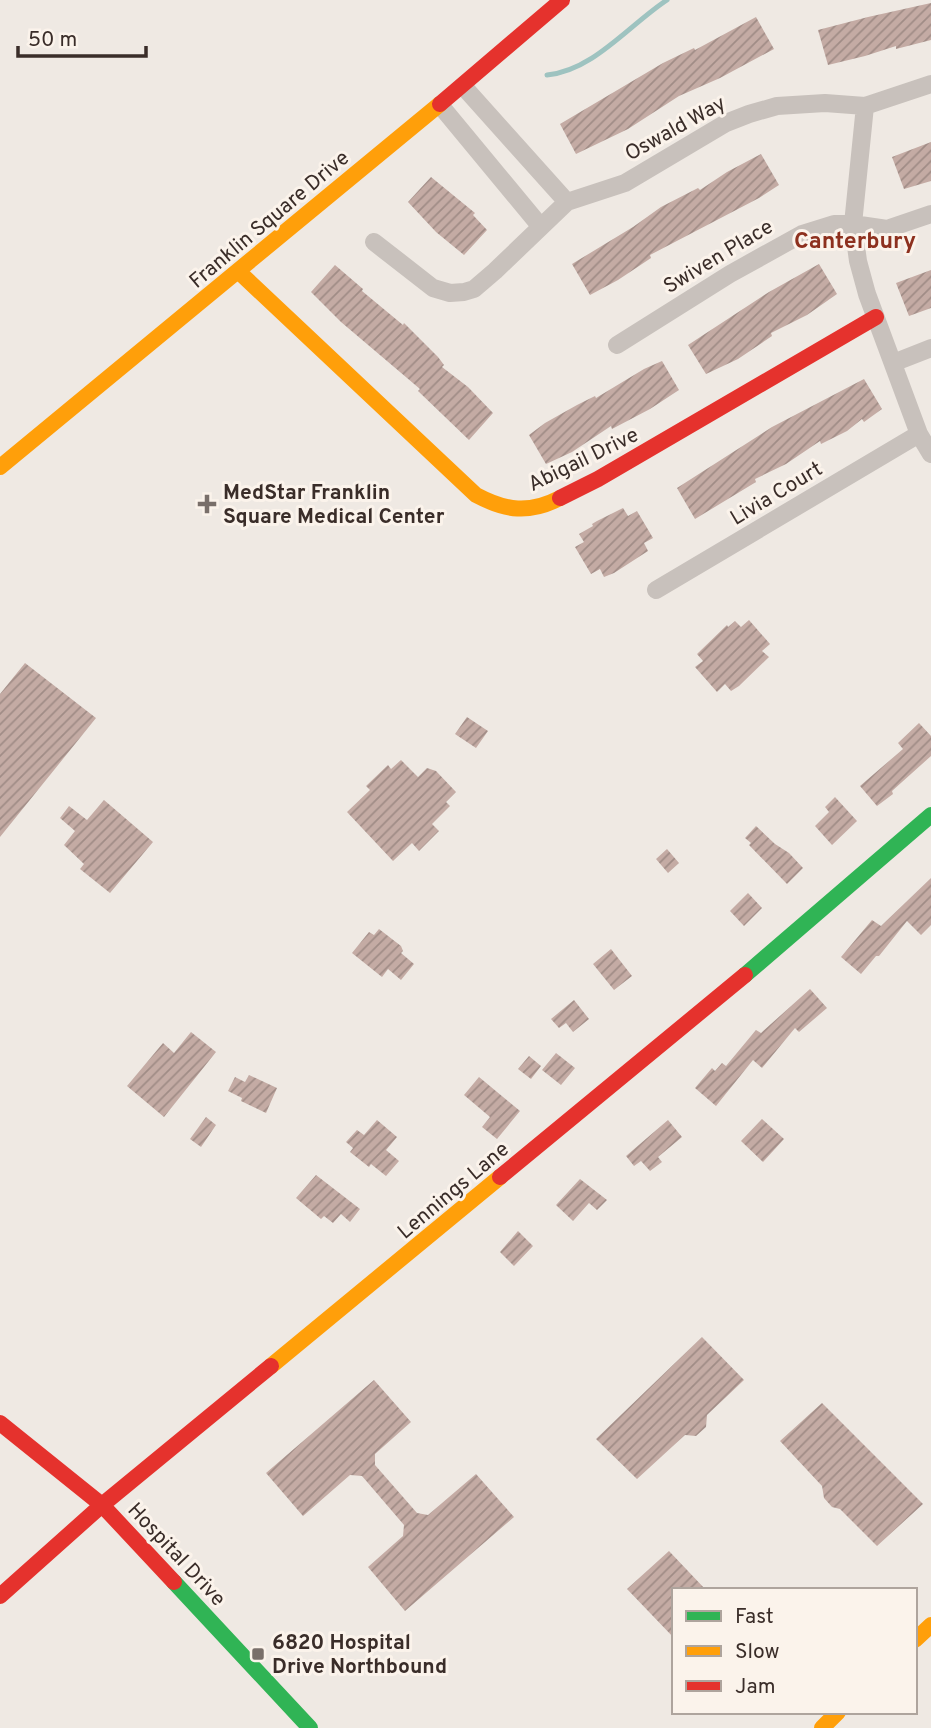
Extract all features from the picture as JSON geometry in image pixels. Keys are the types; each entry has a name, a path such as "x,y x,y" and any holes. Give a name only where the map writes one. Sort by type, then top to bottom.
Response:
{"street":[{"name":"Franklin Square Drive","path":"0,467 463,86 562,0"},
{"name":"Oswald Way","path":"374,242 433,288 450,293 474,289 567,202 625,183 726,123 777,106 825,103 865,106 931,84"},
{"path":"463,86 567,202"},
{"path":"440,105 541,227"},
{"path":"865,106 853,224 858,261 919,434 931,454"},
{"name":"Swiven Place","path":"617,345 730,274 817,227 853,224 887,229 931,214"},
{"name":"Abigail Drive","path":"239,272 476,495 507,509 547,505 598,479 876,317"},
{"path":"893,363 931,348"},
{"name":"Livia Court","path":"656,590 919,434"},
{"name":"Lennings Lane","path":"0,1596 102,1505 725,992 931,815"},
{"name":"Hospital Drive","path":"0,1423 102,1505 310,1728"},
{"path":"917,1638 931,1625"},
{"path":"822,1728 836,1714"}],"building":[{"path":"931,3 931,40 896,49 896,46 828,65 818,30"},
{"path":"756,17 774,49 679,96 628,129 576,154 560,124 663,63 694,48 695,50"},
{"path":"931,142 931,181 904,189 892,157"},
{"path":"761,154 779,185 650,255 651,258 618,280 590,295 572,264 661,207 698,188 700,190"},
{"path":"431,177 475,213 473,215 487,230 464,255 436,232 408,202"},
{"path":"819,264 837,294 807,315 771,333 772,336 738,359 706,374 688,345 769,292"},
{"path":"335,265 363,289 362,291 403,325 404,323 438,357 444,365 442,367 468,387 493,413 469,440 418,391 420,389 341,322 311,292"},
{"path":"931,270 931,308 909,316 896,283"},
{"path":"662,361 679,390 650,409 612,429 611,426 572,452 546,464 529,435 577,405 595,396 596,398"},
{"path":"864,379 882,409 864,422 862,419 847,431 821,444 820,441 786,464 755,479 756,482 695,519 677,488 772,427"},
{"path":"623,508 628,516 637,511 653,538 644,543 648,551 614,573 604,577 600,569 591,574 575,547 584,542 579,534"},
{"path":"749,620 770,644 762,651 769,657 739,686 731,691 725,684 717,692 695,667 703,661 697,654 727,625 728,627 735,621 741,627"},
{"path":"25,663 96,718 0,837 0,694"},
{"path":"467,717 488,731 476,748 455,734"},
{"path":"919,723 931,736 931,756 877,806 860,786 903,749 898,743"},
{"path":"401,760 418,777 427,768 436,771 456,792 446,802 450,806 432,824 439,831 419,851 412,843 393,861 347,812 370,790 366,786 388,765 391,769"},
{"path":"835,797 857,821 832,845 815,826 829,812 825,807"},
{"path":"104,800 153,842 110,893 80,869 84,864 64,845 75,831 60,818 69,806 87,820"},
{"path":"756,826 803,868 787,884 745,838"},
{"path":"667,849 679,863 668,873 656,859"},
{"path":"931,878 931,925 921,935 907,921 861,974 841,957 872,920 881,926"},
{"path":"748,893 762,908 744,926 730,911"},
{"path":"379,929 401,946 401,953 414,964 401,980 388,969 382,977 352,953 369,932 374,935"},
{"path":"611,949 632,976 614,990 593,964"},
{"path":"810,989 827,1008 799,1032 795,1028 762,1068 753,1060 716,1106 695,1088 712,1068 715,1071 722,1063 726,1066 756,1030 761,1033"},
{"path":"574,1000 589,1019 573,1032 566,1023 559,1028 551,1019"},
{"path":"191,1032 216,1052 164,1117 127,1086 163,1043 174,1053"},
{"path":"556,1053 575,1068 561,1085 542,1070"},
{"path":"529,1056 541,1066 531,1079 518,1069"},
{"path":"249,1075 277,1088 266,1113 241,1101 242,1098 228,1091 235,1077 245,1082"},
{"path":"479,1077 520,1111 497,1139 482,1127 490,1117 464,1095"},
{"path":"206,1117 216,1125 201,1147 190,1139"},
{"path":"762,1119 784,1139 763,1162 741,1141"},
{"path":"377,1120 397,1137 386,1150 399,1161 386,1176 350,1152 353,1148 346,1142 357,1130 364,1135"},
{"path":"668,1120 682,1137 658,1157 662,1162 650,1171 641,1161 634,1166 626,1156"},
{"path":"316,1175 360,1209 350,1222 341,1214 333,1223 324,1216 321,1219 296,1198"},
{"path":"580,1179 607,1200 597,1210 589,1203 573,1221 556,1205"},
{"path":"518,1231 533,1246 514,1266 500,1252"},
{"path":"702,1337 744,1380 707,1415 706,1427 696,1436 685,1435 637,1479 596,1439"},
{"path":"374,1380 411,1422 375,1454 375,1465 417,1513 428,1515 476,1474 514,1517 405,1611 368,1567 403,1536 404,1525 362,1476 350,1475 303,1516 266,1473"},
{"path":"822,1403 923,1504 877,1546 840,1509 832,1507 824,1498 822,1486 780,1441"},
{"path":"669,1551 704,1588 672,1588 672,1636 627,1589"}],"waterway":[{"path":"547,75 564,72 595,56 667,0"}],"traffic: fast":[{"path":"745,975 931,815"},
{"path":"174,1582 310,1728"}],"traffic: slow":[{"path":"0,467 440,104"},
{"path":"239,272 476,495 497,504 518,508 538,507 560,498"},
{"path":"271,1366 500,1177"},
{"path":"917,1638 931,1625"},
{"path":"822,1728 836,1714"}],"traffic: jam":[{"path":"440,104 562,0"},
{"path":"560,498 598,479 876,317"},
{"path":"500,1177 745,975"},
{"path":"0,1596 102,1505 271,1366"},
{"path":"0,1423 102,1505 174,1582"}],"place":[{"name":"MedStar Franklin Square Medical Center","path":"207,504"},
{"name":"6820 Hospital Drive Northbound","path":"258,1654"}],"district":[{"name":"Canterbury","path":"855,240"}]}
